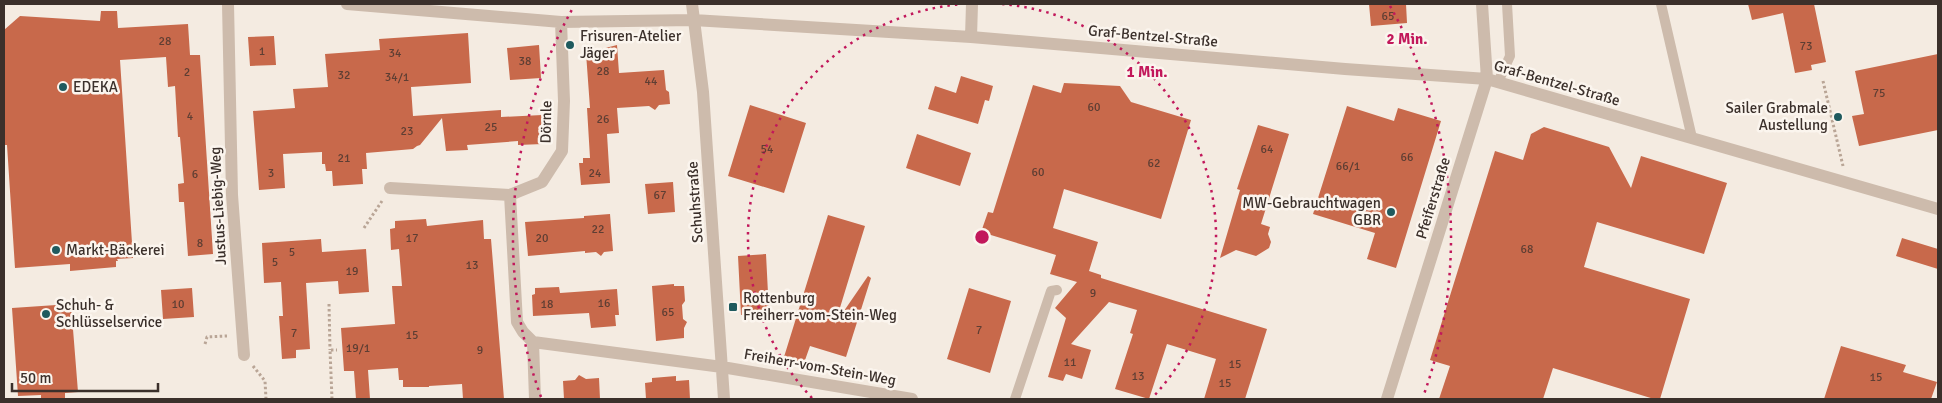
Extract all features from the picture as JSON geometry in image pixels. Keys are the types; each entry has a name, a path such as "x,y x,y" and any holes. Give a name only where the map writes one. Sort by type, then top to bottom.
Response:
{"street":[{"name":"Justus-Liebig-Weg","path":"228,4 232,195 244,355"},
{"name":"Graf-Bentzel-Straße","path":"347,4 561,22 693,20 970,37 1493,81 1938,210"},
{"name":"Schuhstraße","path":"692,4 703,92 724,399"},
{"path":"970,37 972,4"},
{"name":"Pfeiferstraße","path":"1387,399 1493,81 1482,4"},
{"name":"Dörnle","path":"390,188 510,195 542,182 562,151 564,102 561,22"},
{"path":"510,195 517,322 523,332 533,342 722,367"},
{"path":"533,342 535,399"},
{"name":"Freiherr-vom-Stein-Weg","path":"722,367 912,399"}],"lane":[{"path":"1493,81 1510,56 1507,4"},
{"path":"1661,4 1692,138"},
{"path":"1015,399 1051,291 1057,290"}],"path":[{"path":"1823,82 1847,183"},
{"path":"364,228 390,188"},
{"path":"329,304 332,399"},
{"path":"205,344 208,337 243,335"},
{"path":"330,350 337,350"},
{"path":"244,355 265,381 266,399"}],"building":[{"path":"1369,4 1406,4 1407,23 1371,26"},
{"path":"1748,4 1814,4 1826,62 1811,65 1812,70 1795,73 1783,13 1752,20"},
{"name":"EDEKA","path":"101,11 117,11 118,28 188,24 190,55 200,55 213,254 188,256 184,202 179,202 178,184 184,183 180,137 178,137 175,86 168,87 166,57 120,60 133,258 117,259 116,267 70,271 70,264 15,268 7,145 4,145 4,30 20,16 100,21"},
{"path":"468,33 471,83 411,87 413,116 501,110 501,117 542,115 543,144 518,145 518,141 467,145 468,150 446,151 442,118 420,145 413,149 366,153 367,169 362,169 363,184 333,186 332,171 326,171 325,164 322,164 322,152 283,154 285,188 259,190 253,111 295,108 293,89 328,87 325,54 380,50 379,39"},
{"path":"274,36 276,65 250,66 248,37"},
{"path":"539,45 541,78 510,80 507,48"},
{"path":"617,45 619,73 664,70 666,90 669,92 670,104 659,105 655,110 649,106 617,108 619,133 607,134 610,183 581,185 579,163 583,163 583,158 590,158 587,108 590,108 586,53"},
{"path":"1938,54 1938,130 1859,146 1852,116 1864,114 1855,71"},
{"path":"961,76 993,86 989,101 985,100 978,124 928,109 935,86 956,93"},
{"path":"1064,83 1120,86 1131,102 1191,120 1161,219 1064,189 1053,228 1098,242 1089,271 1101,275 1101,278 1267,329 1245,399 1204,399 1216,359 1167,344 1149,399 1115,389 1133,334 1130,333 1137,310 1109,302 1071,344 1091,350 1082,379 1066,374 1063,381 1048,377 1066,318 1055,308 1077,282 1050,274 1056,255 981,232 988,212 993,213 1033,85 1061,93"},
{"path":"750,105 806,123 784,193 728,176"},
{"path":"1347,106 1394,121 1398,108 1441,121 1396,268 1367,259 1375,233 1313,214"},
{"path":"1258,125 1289,134 1261,224 1270,227 1268,234 1271,242 1269,248 1256,256 1236,250 1220,258 1240,190 1237,189"},
{"path":"1544,127 1609,147 1631,188 1641,156 1727,183 1704,254 1597,222 1584,267 1690,299 1660,399 1654,399 1553,368 1543,399 1439,399 1450,366 1430,360 1495,151 1523,160 1531,134"},
{"path":"917,134 971,153 960,186 906,168"},
{"path":"673,182 675,212 648,214 645,184"},
{"path":"610,214 613,251 604,252 601,256 596,252 585,253 585,251 528,256 525,222 584,218 584,216"},
{"path":"828,215 865,226 835,324 868,276 871,278 846,357 810,346 804,363 784,357"},
{"path":"426,219 427,226 483,220 484,239 491,239 504,399 463,399 462,384 403,387 403,380 399,380 398,368 368,370 370,399 356,399 354,371 344,371 341,328 395,324 392,286 402,286 399,249 391,250 390,229 395,228 395,221"},
{"path":"1902,238 1938,249 1938,269 1896,256"},
{"path":"321,239 322,252 366,249 369,292 339,294 338,281 306,283 310,349 296,350 296,358 282,359 279,316 283,316 281,282 264,283 262,243"},
{"path":"766,254 769,313 741,315 738,256"},
{"path":"674,284 674,286 684,286 683,319 687,322 684,328 684,338 656,341 652,286"},
{"path":"559,287 560,293 617,289 619,315 615,315 616,326 591,328 589,313 533,316 532,295 535,294 535,288"},
{"path":"192,288 194,317 163,319 161,290"},
{"path":"969,288 1011,301 990,373 947,359"},
{"path":"71,304 78,392 65,393 65,399 41,399 41,395 18,396 12,308"},
{"path":"1841,346 1906,365 1903,372 1937,382 1931,399 1824,399"},
{"path":"579,375 586,379 599,378 600,399 564,399 563,381 575,380"},
{"path":"676,376 676,381 689,380 690,399 646,399 645,383 652,382 652,378"}],"place":[{"name":"Frisuren-Atelier Jäger","path":"570,45"},
{"name":"EDEKA","path":"63,87"},
{"name":"Sailer Grabmale Austellung","path":"1838,117"},
{"name":"MW-Gebrauchtwagen GBR","path":"1391,212"},
{"name":"Markt-Bäckerei","path":"56,250"},
{"name":"Rottenburg Freiherr-vom-Stein-Weg","path":"733,307"},
{"name":"Schuh- & Schlüsselservice","path":"46,314"}]}
